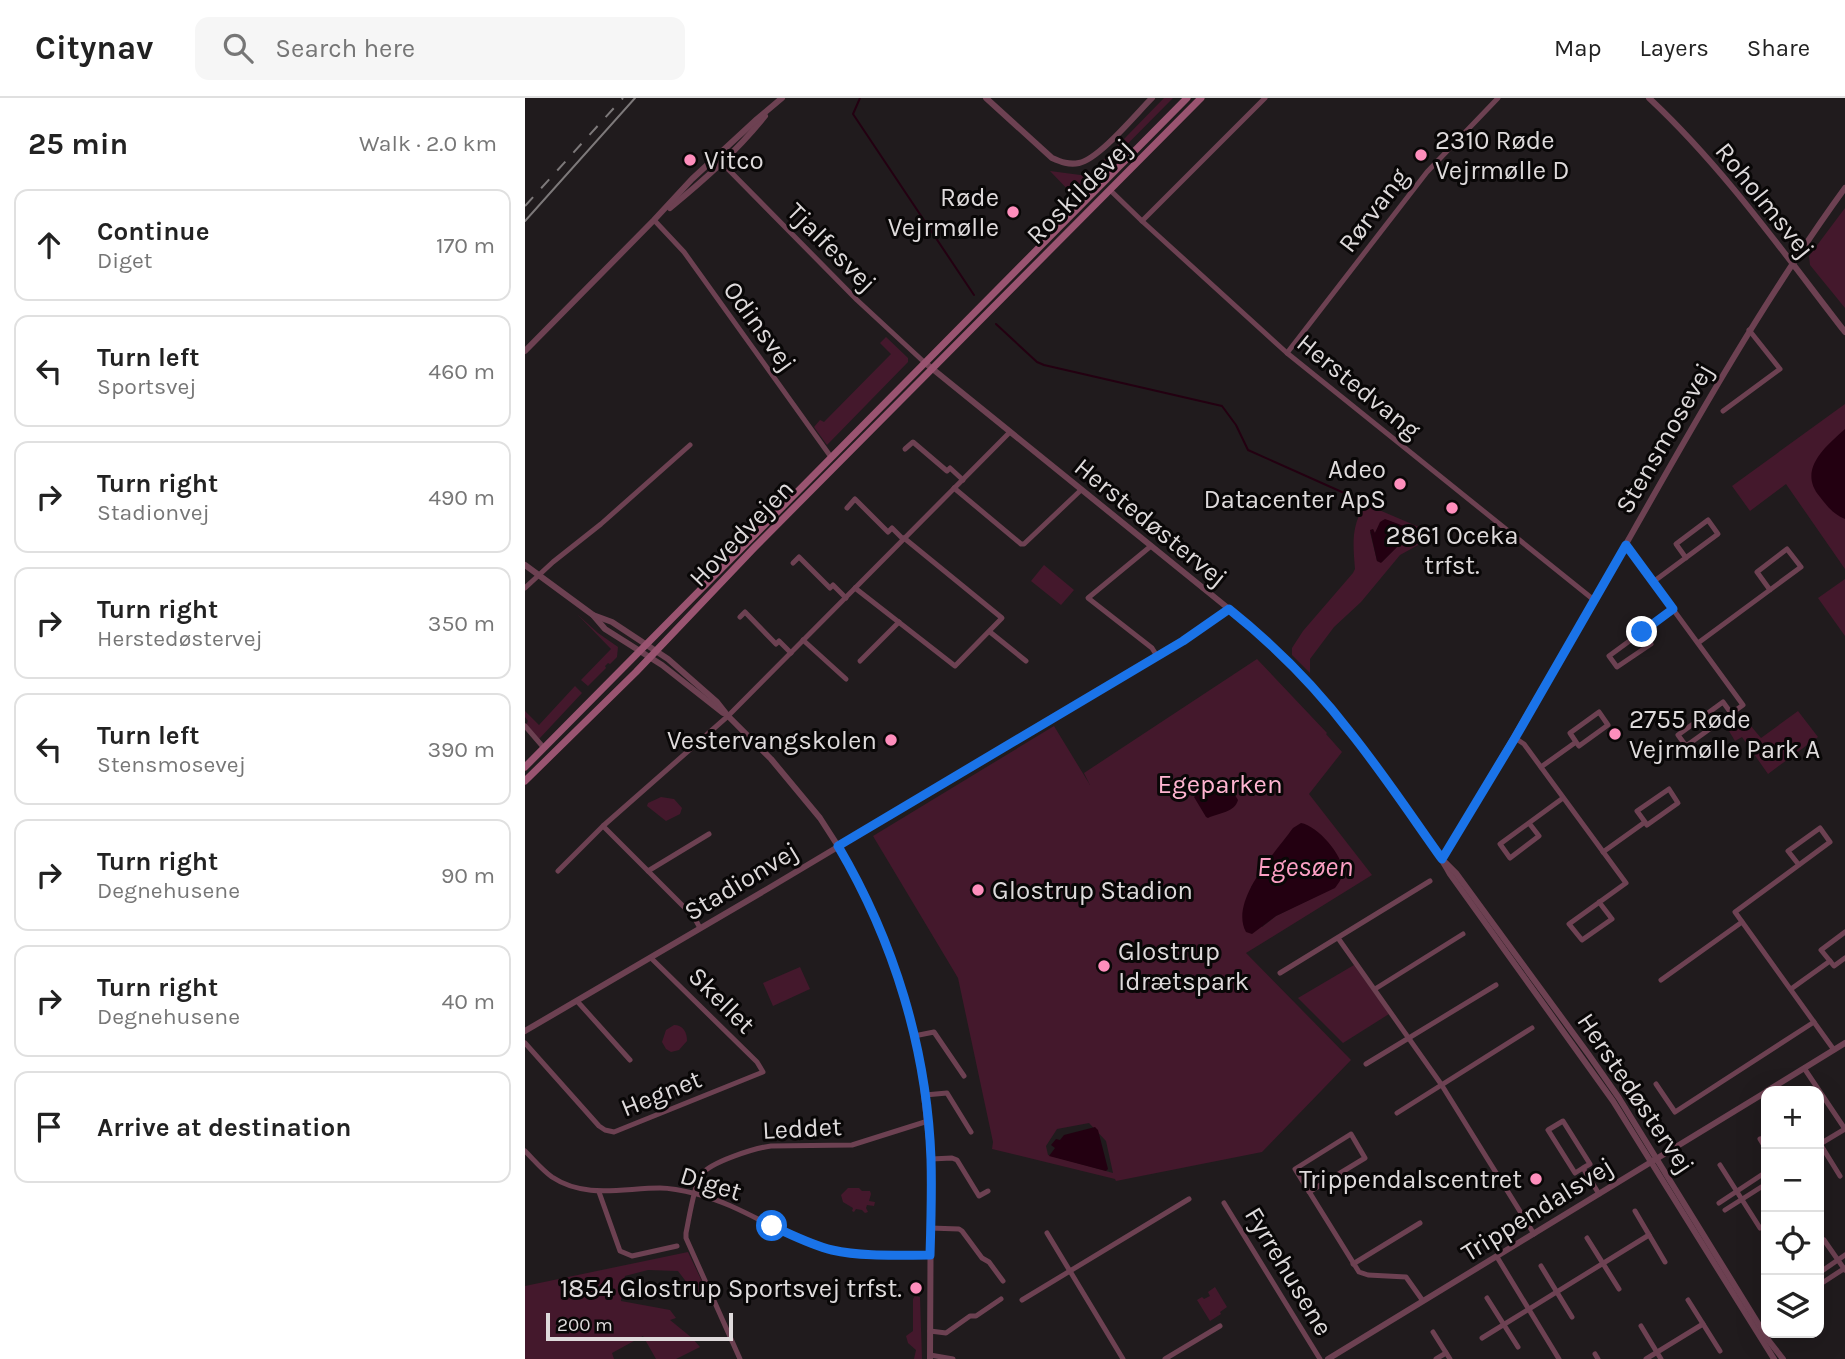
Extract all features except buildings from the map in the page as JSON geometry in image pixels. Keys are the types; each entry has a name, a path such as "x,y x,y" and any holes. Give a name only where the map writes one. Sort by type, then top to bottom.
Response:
{"main road":[{"name":"Roskildevej","path":"981,306 1187,98"},
{"name":"Roskildevej","path":"987,314 1201,98"},
{"name":"Hovedvejen","path":"525,767 981,306"},
{"name":"Hovedvejen","path":"525,781 987,314"}],"street":[{"path":"525,351 675,197 782,98"},
{"path":"986,98 1052,158 1072,164 1086,161 1098,152 1152,98"},
{"path":"1142,221 1265,98"},
{"name":"Rørvang","path":"1287,354 1427,172 1498,98"},
{"name":"Roholmsvej","path":"1649,98 1711,162 1845,332"},
{"path":"655,220 722,163 749,136 770,109"},
{"name":"Tjalfesvej","path":"716,157 847,291 924,362"},
{"name":"Stensmosevej","path":"1442,859 1515,738 1749,330 1845,188"},
{"name":"Herstedvang","path":"1110,190 1287,354 1594,600"},
{"name":"Odinsvej","path":"655,220 684,252 831,457"},
{"path":"1723,411 1780,369 1749,330"},
{"name":"Herstedøstervej","path":"924,362 1254,629 1332,709 1354,736 1655,1160 1783,1359"},
{"path":"558,871 603,826 728,716 1010,432"},
{"path":"905,449 912,442 947,471 950,468 963,480"},
{"path":"525,588 690,445"},
{"path":"954,488 1021,544 1081,490"},
{"path":"847,508 855,499 888,532 892,528 1002,618 955,666 855,588"},
{"path":"1653,582 1686,558 1718,534 1708,520 1676,544 1686,558"},
{"path":"1626,545 1743,705 1686,746 1678,735 1723,702 1731,713"},
{"path":"1151,546 1089,598 1152,648 1157,656"},
{"path":"1698,643 1801,568 1787,550 1757,572 1770,590"},
{"path":"793,563 799,557 830,588 833,585 846,598"},
{"path":"525,565 593,615 612,622 728,716 771,759 820,818 864,892 906,1004 921,1067 931,1159 930,1357 953,1359"},
{"name":"Stadionvej","path":"525,1031 1157,656 1229,609"},
{"path":"1642,632 1651,644 1618,667 1609,656 1673,609"},
{"path":"740,617 745,612 776,644 779,641 791,653"},
{"path":"860,661 899,622"},
{"path":"990,632 1026,661"},
{"path":"803,640 846,679"},
{"path":"1599,712 1608,725 1579,746 1576,742 1570,733 1599,712"},
{"path":"525,726 544,748"},
{"path":"1515,738 1524,744 1626,883 1599,902 1569,924 1582,940 1612,919 1599,902"},
{"path":"1541,767 1576,742"},
{"path":"1669,789 1678,803 1647,825 1645,822 1637,811 1669,789"},
{"path":"1529,823 1539,836 1510,858 1500,844 1563,798"},
{"path":"1604,852 1645,822"},
{"path":"603,826 694,917 700,928"},
{"path":"1799,865 1788,851 1820,828 1830,842 1799,865 1735,912 1832,1048"},
{"path":"648,871 709,834"},
{"path":"1280,973 1430,881"},
{"path":"1661,980 1742,922"},
{"path":"1845,932 1822,950 1834,966 1845,958"},
{"path":"1375,989 1464,934"},
{"path":"1338,938 1441,1084 1533,1231"},
{"name":"Skellet","path":"651,958 759,1064 763,1072"},
{"path":"1791,989 1830,961"},
{"path":"1366,1064 1496,985"},
{"path":"577,1001 630,1060"},
{"path":"1656,1084 1675,1112 1814,1021"},
{"path":"1397,1113 1532,1028"},
{"path":"914,1036 934,1032 964,1076"},
{"name":"Hegnet","path":"525,1043 599,1126 614,1132 763,1072"},
{"name":"Trippendalsvej","path":"1775,1086 1832,1048 1845,1043"},
{"path":"1804,1069 1845,1129 1824,1143"},
{"path":"925,1095 947,1093 971,1132"},
{"name":"Trippendalsvej","path":"1328,1359 1421,1298 1497,1257 1597,1191 1655,1160 1761,1095"},
{"name":"Leddet","path":"695,1193 703,1172 748,1150 771,1146 852,1145 928,1121"},
{"path":"1563,1121 1590,1164 1585,1171 1575,1173 1548,1129 1563,1121"},
{"path":"1310,1192 1365,1158 1352,1134 1295,1169 1359,1272 1404,1276 1409,1279 1421,1298"},
{"path":"1822,1149 1840,1175"},
{"name":"Diget","path":"525,1151 558,1181 583,1190 599,1192 659,1188 695,1193 826,1249 857,1253 930,1255"},
{"path":"931,1159 957,1160 979,1196 988,1191"},
{"name":"Herstedøstervej","path":"1655,1160 1774,1359"},
{"path":"1720,1165 1760,1228"},
{"path":"1585,1171 1597,1191"},
{"path":"1719,1203 1761,1175"},
{"path":"1725,1210 1761,1187"},
{"path":"599,1192 620,1251 632,1256 677,1246"},
{"path":"695,1193 686,1238 740,1359"},
{"path":"1022,1300 1189,1199"},
{"name":"Fyrrehusene","path":"1224,1203 1319,1358"},
{"path":"1635,1211 1665,1262"},
{"path":"1353,1264 1420,1223"},
{"path":"930,1228 962,1231 1003,1282"},
{"path":"1047,1233 1123,1359"},
{"path":"1482,1338 1649,1235"},
{"path":"1587,1238 1619,1289"},
{"path":"1824,1240 1845,1269 1824,1282"},
{"path":"1824,1270 1845,1255"},
{"path":"1497,1257 1559,1359"},
{"path":"1541,1266 1572,1317"},
{"path":"1487,1298 1518,1347"},
{"path":"930,1331 946,1332 1001,1299"},
{"path":"1688,1300 1720,1351"},
{"path":"1646,1359 1703,1324"},
{"path":"1165,1359 1220,1326"},
{"path":"1641,1326 1661,1359"},
{"path":"1433,1332 1450,1359"},
{"path":"1436,1359 1446,1353"}],"green space":[{"path":"1164,98 1173,98 1075,197 1050,171 1088,176"},
{"path":"1845,208 1845,308 1810,265 1809,256"},
{"path":"886,337 908,358 908,362 827,445 814,427 820,420 824,422 891,354 880,343"},
{"path":"1845,404 1845,569 1786,484 1750,511 1732,486"},
{"path":"1365,504 1433,533 1429,539 1400,555 1361,602 1334,627 1310,659 1310,673 1292,655 1292,648 1303,631 1353,573 1354,535 1357,520","holes":["1383,520 1418,534 1398,546 1382,562 1377,561 1370,532 1373,529 1374,534"]},
{"path":"1044,565 1074,590 1061,605 1031,581"},
{"path":"1845,579 1845,636 1818,598"},
{"path":"577,614 618,647 617,657 605,666 588,686 581,680 611,649"},
{"name":"Glostrup Idrætspark","path":"1257,659 1342,752 1309,794 1372,875 1246,953 1351,1060 1262,1152 1116,1181 992,1149 993,1142 958,978 873,836 1054,726 1090,785 1084,773","holes":["1293,829 1332,849 1343,874 1325,892 1276,916 1262,927 1251,887","1089,1123 1106,1141 1113,1173 1048,1155 1046,1146 1057,1129"]},
{"path":"575,686 582,693 539,739 526,725 528,721 525,711 539,725"},
{"path":"1798,711 1818,737 1768,774 1742,737 1735,741 1729,731 1745,719 1761,738"},
{"path":"661,797 674,799 682,808 680,814 666,821 647,806"},
{"path":"1354,965 1389,1014 1343,1043 1298,998"},
{"path":"800,967 810,989 773,1006 763,983"},
{"path":"674,1025 684,1030 687,1041 679,1050 671,1052 662,1042 666,1030"},
{"path":"848,1188 870,1191 869,1201 875,1202 874,1206 867,1205 868,1212 865,1213 856,1209 852,1211 853,1208 843,1202 841,1195"},
{"path":"688,1252 709,1296 700,1300 678,1271 648,1270 625,1276 621,1301 670,1310 676,1318 670,1320 700,1347 676,1359 656,1359 643,1336 612,1353 614,1359 525,1359 525,1286"},
{"path":"1215,1287 1227,1307 1210,1321 1197,1300 1210,1296 1208,1292"},
{"path":"915,1296 920,1297 922,1359 914,1359 916,1350 908,1343 906,1336 913,1331"}],"water":[{"path":"1845,429 1845,519 1823,501 1811,478 1816,460 1822,451"},
{"path":"1385,519 1417,531 1418,534 1416,538 1398,546 1381,563 1377,561 1370,530 1373,529 1375,533 1380,522"},
{"path":"1208,787 1221,794 1235,795 1238,800 1234,807 1206,817 1194,797 1200,790"},
{"name":"Egesøen","path":"1301,823 1315,830 1335,850 1342,866 1341,879 1335,888 1276,916 1252,934 1246,932 1242,920 1244,906 1256,878 1293,828"},
{"path":"1095,1127 1108,1169 1106,1171 1049,1156 1055,1148 1051,1145 1056,1139 1060,1140 1064,1135"}],"waterway":[{"path":"860,98 853,114 974,295"},
{"path":"996,324 1037,362 1044,365 1222,406 1236,425 1248,450 1371,505"}],"tram line":[{"path":"525,221 635,98"}],"railway":[{"path":"525,206 623,98"}],"place":[{"name":"2310 Røde Vejrmølle D","path":"1421,155"},
{"name":"Vitco","path":"690,160"},
{"name":"Røde Vejrmølle","path":"1013,212"},
{"name":"Adeo Datacenter ApS","path":"1400,484"},
{"name":"2861 Oceka trfst.","path":"1452,508"},
{"name":"2755 Røde Vejrmølle Park A","path":"1615,734"},
{"name":"Vestervangskolen","path":"891,740"},
{"name":"Glostrup Stadion","path":"978,890"},
{"name":"Glostrup Idrætspark","path":"1104,966"},
{"name":"Trippendalscentret","path":"1536,1179"},
{"name":"1854 Glostrup Sportsvej trfst.","path":"916,1288"}],"route":[{"path":"772,1226 816,1246 835,1251 930,1255 931,1159 921,1067 908,1012 886,945 864,892 838,846 1183,641 1229,609 1290,663 1332,709 1442,859 1626,545 1673,609 1642,632"}],"park label":[{"name":"Egeparken","path":"1220,784"}]}
